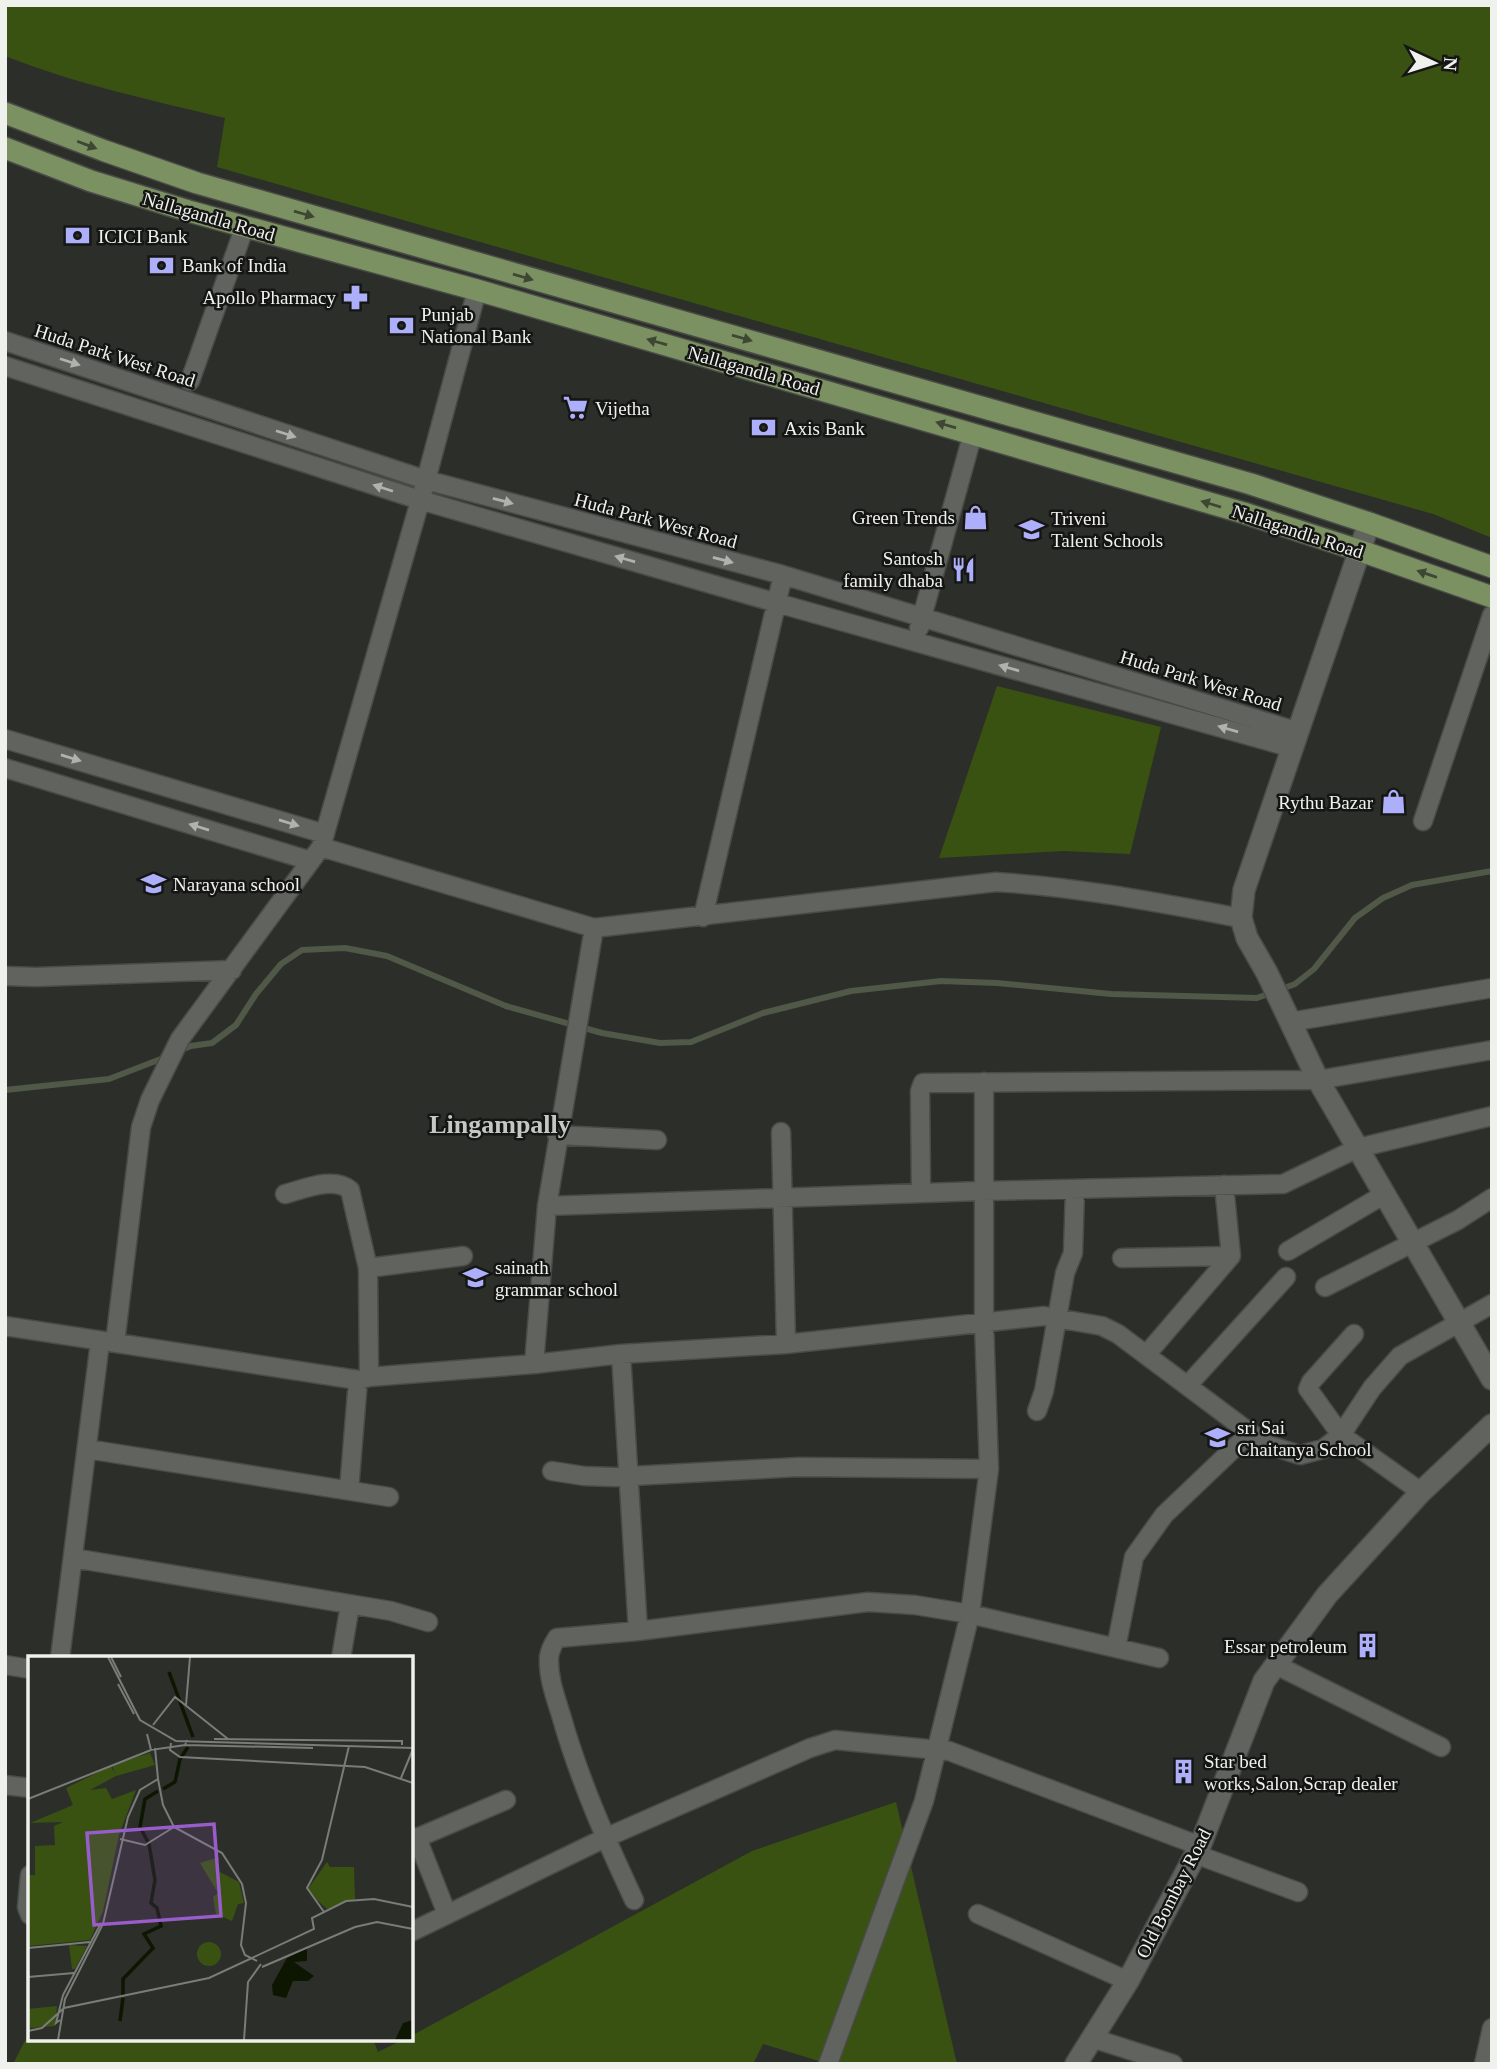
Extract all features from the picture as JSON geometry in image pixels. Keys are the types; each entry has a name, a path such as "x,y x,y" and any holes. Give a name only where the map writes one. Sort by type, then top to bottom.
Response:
{"main road":[{"name":"Nallagandla Road","path":"14,117 197,183 1251,484 1492,566"},
{"name":"Nallagandla Road","path":"8,150 91,181 973,433 1361,551 1492,597"}],"street":[{"path":"5,101 14,117"},
{"path":"190,381 245,226"},
{"path":"60,1656 87,1450 108,1342 141,1127 166,1064 180,1038 319,847 426,480 477,290"},
{"name":"Huda Park West Road","path":"5,341 426,480 783,575 922,617 1296,740"},
{"name":"Huda Park West Road","path":"5,366 420,499 777,603 915,642 1296,740"},
{"path":"915,642 973,433"},
{"path":"1370,523 1244,890 1241,918 1247,937 1267,972 1318,1080 1492,1379"},
{"path":"703,917 783,575"},
{"path":"1423,821 1492,615"},
{"path":"5,739 319,847"},
{"path":"5,768 319,847 593,928 996,882 1046,885 1117,895 1241,918"},
{"path":"534,1364 547,1206 570,1054 593,928"},
{"path":"5,976 232,970"},
{"path":"1286,1016 1492,988"},
{"path":"921,1194 921,1084 1318,1080 1492,1050"},
{"path":"828,2064 925,1801 970,1614 989,1469 982,1191 984,1082"},
{"path":"547,1206 1283,1184 1358,1148 1492,1116"},
{"path":"781,1132 786,1344"},
{"path":"557,1135 657,1140"},
{"path":"285,1194 333,1183 345,1185 350,1190 368,1268 364,1378 349,1490"},
{"path":"1146,1355 1231,1256 1224,1185"},
{"path":"1037,1411 1044,1391 1065,1273 1073,1253 1075,1189"},
{"path":"1288,1251 1385,1194"},
{"path":"1325,1287 1458,1220 1492,1198"},
{"path":"368,1268 463,1256"},
{"path":"1122,1258 1231,1256"},
{"path":"1188,1385 1286,1277"},
{"path":"5,1326 364,1378 621,1354 786,1344 1044,1316 1101,1326 1118,1334 1249,1434 1265,1444 1300,1455 1323,1449 1341,1435 1372,1388 1400,1356 1492,1304"},
{"path":"1354,1334 1311,1382 1308,1389 1341,1435 1421,1492"},
{"path":"621,1354 638,1631"},
{"name":"Old Bombay Road","path":"1076,2064 1128,1981 1198,1850 1264,1681 1327,1595 1421,1492 1492,1424"},
{"path":"1116,1648 1134,1557 1164,1515 1249,1434"},
{"path":"87,1450 389,1497"},
{"path":"552,1471 613,1477 627,1474 799,1467 989,1469"},
{"path":"73,1558 391,1611 428,1622"},
{"path":"634,1900 605,1838 571,1751 550,1678 549,1657 557,1638 638,1631 868,1602 915,1605 970,1614 1159,1658"},
{"path":"341,1656 350,1605"},
{"path":"5,1665 28,1669"},
{"path":"1276,1665 1441,1747"},
{"path":"413,1931 605,1838 810,1748 835,1740 949,1751 1298,1892"},
{"path":"5,1785 28,1788"},
{"path":"447,1914 414,1838 506,1800"},
{"path":"978,1914 1128,1981"},
{"path":"1484,2064 1492,2028"},
{"path":"1092,2038 1173,2064"}],"green space":[{"path":"5,5 1492,5 1492,538 1433,514 217,167 225,118 86,83 5,56"},
{"path":"997,686 1161,727 1130,854 1063,851 939,858"},
{"path":"896,1802 957,2064 829,2064 763,2044 753,2064 13,2064 28,2035 28,2041 374,2041 378,2052 400,2041 413,2041 413,2035 752,1851"}],"waterway":[{"path":"179,1051 212,1043 236,1025 256,994 281,964 302,950 345,948 387,956 506,1006 602,1033 660,1043 691,1042 763,1013 851,991 941,981 997,983 1111,994 1257,998 1295,984 1314,969 1355,918 1383,898 1412,885 1492,871"},
{"path":"5,1090 109,1079 166,1057"}],"place":[{"name":"ICICI Bank","path":"78,236"},
{"name":"Bank of India","path":"162,265"},
{"name":"Apollo Pharmacy","path":"356,297"},
{"name":"Punjab National Bank","path":"401,325"},
{"name":"Vijetha","path":"575,408"},
{"name":"Axis Bank","path":"764,428"},
{"name":"Green Trends","path":"975,517"},
{"name":"Triveni Talent Schools","path":"1031,529"},
{"name":"Santosh family dhaba","path":"963,569"},
{"name":"Rythu Bazar","path":"1393,802"},
{"name":"Narayana school","path":"153,884"},
{"name":"sainath grammar school","path":"475,1278"},
{"name":"sri Sai Chaitanya School","path":"1217,1438"},
{"name":"Essar petroleum","path":"1367,1646"},
{"name":"Star bed works,Salon,Scrap dealer","path":"1184,1772"}],"district":[{"name":"Lingampally","path":"500,1124"}]}
